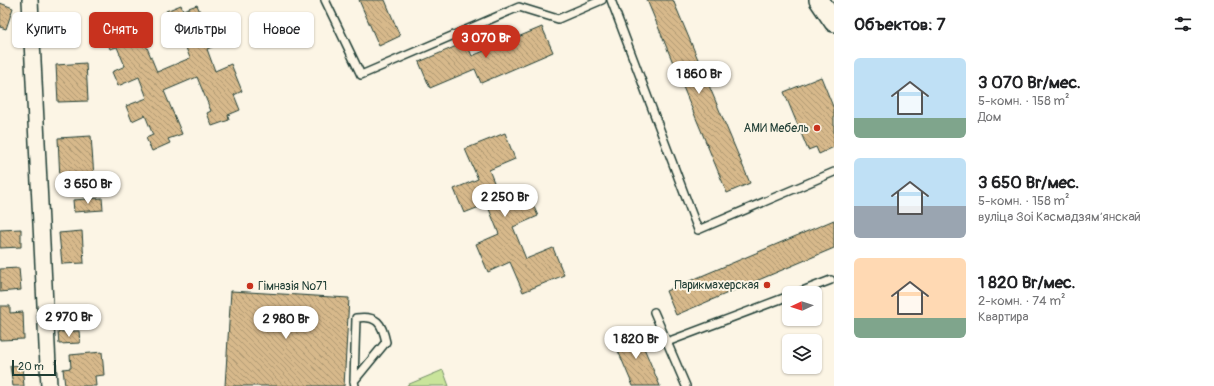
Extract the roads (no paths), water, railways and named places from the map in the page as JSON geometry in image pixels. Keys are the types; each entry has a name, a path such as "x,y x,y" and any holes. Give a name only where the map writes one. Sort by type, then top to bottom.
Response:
{"street":[{"path":"30,0 49,386"},
{"path":"819,0 834,22"}],"lane":[{"path":"325,0 361,75 519,7 558,19 602,0"},
{"path":"611,0 698,230 834,172"},
{"path":"820,286 833,282"},
{"path":"667,342 782,299"},
{"path":"654,312 686,386"},
{"path":"367,317 376,320 384,332 386,342 354,384 356,318 367,317"}],"place":[{"name":"АМИ Мебель","path":"817,128"},
{"name":"Парикмахерская","path":"767,285"},
{"name":"Гімназія №71","path":"250,286"}]}
